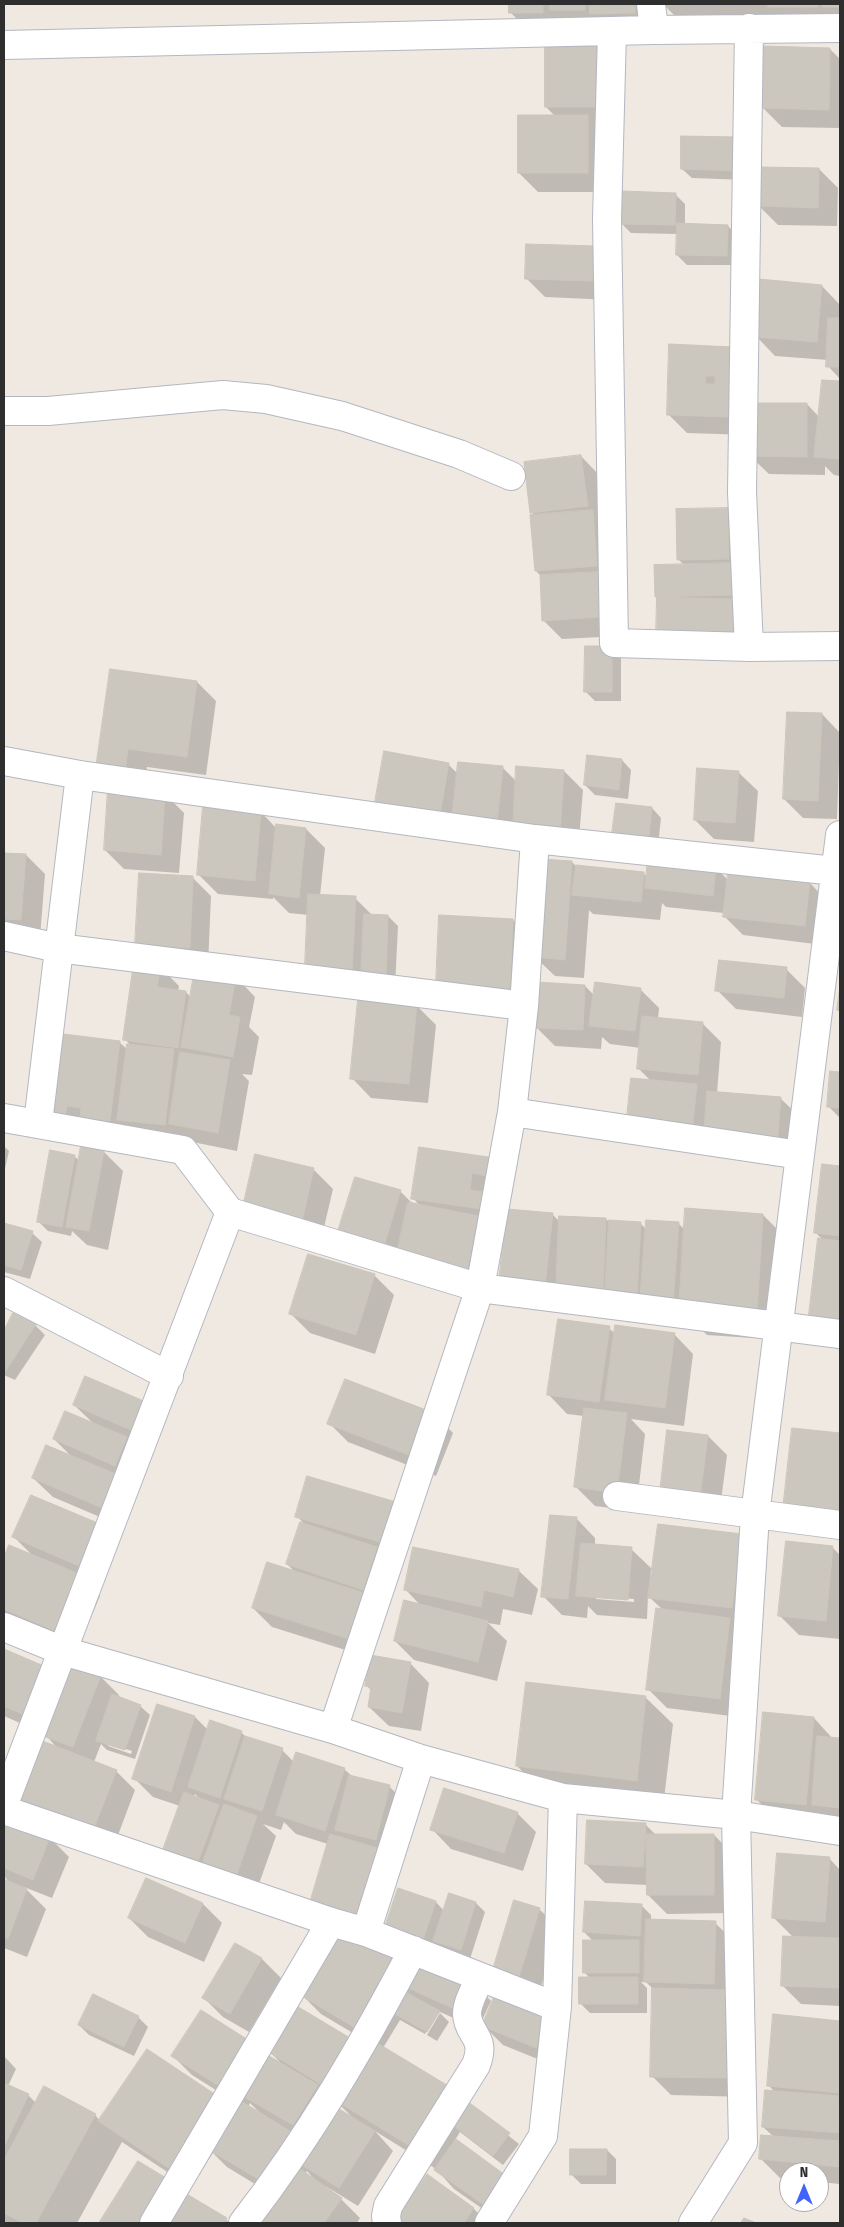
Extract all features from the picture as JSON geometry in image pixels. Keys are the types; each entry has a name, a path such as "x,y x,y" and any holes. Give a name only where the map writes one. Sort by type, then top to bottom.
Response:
{"street":[{"path":"4,45 612,32 652,17 750,28 840,28"},
{"path":"750,28 742,492 750,647"},
{"path":"612,32 607,218 614,643 750,647 840,646"},
{"path":"4,410 48,411 223,395 266,399 342,416 459,454 510,476"},
{"path":"4,761 80,774 535,839 835,871"},
{"path":"38,1123 80,774"},
{"path":"693,2223 743,2143 736,1816 755,1515 840,835"},
{"path":"333,1729 480,1288 512,1112 524,1006 535,839"},
{"path":"4,936 58,948 524,1006"},
{"path":"512,1112 800,1156"},
{"path":"4,1118 183,1150 230,1212 480,1288 840,1334"},
{"path":"4,1804 230,1212"},
{"path":"4,1291 168,1376"},
{"path":"617,1496 840,1525"},
{"path":"4,1627 64,1651 333,1729 421,1759 563,1798 736,1816 840,1831"},
{"path":"366,1932 421,1759"},
{"path":"489,2223 543,2136 557,2007 563,1798"},
{"path":"4,1810 331,1922 366,1932 557,2007"},
{"path":"154,2223 331,1922"},
{"path":"244,2223 276,2181 370,2032 413,1950"},
{"path":"387,2223 388,2206 476,2065 480,2045 469,2024 467,2009 480,1977"}],"building":[{"path":"509,4 543,4 543,13 509,13"},
{"path":"550,4 585,4 585,10 550,10"},
{"path":"590,4 635,4 635,13 590,14"},
{"path":"768,4 818,4 818,7 768,7"},
{"path":"823,4 840,4 840,7 823,7"},
{"path":"545,45 602,46 602,87 596,87 596,107 545,107"},
{"path":"763,46 830,48 829,110 762,108"},
{"path":"518,115 588,115 588,173 518,173"},
{"path":"681,136 737,137 736,171 681,169"},
{"path":"759,167 819,168 818,208 758,206"},
{"path":"621,191 676,193 675,225 620,224"},
{"path":"677,223 728,225 727,256 676,255"},
{"path":"526,244 595,246 593,281 525,279"},
{"path":"759,279 822,285 817,342 755,337"},
{"path":"828,318 840,318 840,367 826,367"},
{"path":"669,344 733,347 730,417 667,415","holes":["706,376 715,376 715,384 706,384"]},
{"path":"822,380 840,381 840,459 814,457"},
{"path":"749,403 807,403 807,457 748,456"},
{"path":"581,455 588,506 530,513 524,462"},
{"path":"728,508 729,559 677,560 676,509"},
{"path":"593,510 597,566 535,571 530,515"},
{"path":"732,563 733,595 655,597 654,565"},
{"path":"599,572 601,617 542,621 540,575"},
{"path":"657,597 734,599 733,639 656,638"},
{"path":"585,646 612,646 612,692 584,692"},
{"path":"110,669 197,681 187,757 128,749 125,772 96,768"},
{"path":"787,712 822,713 818,801 783,799"},
{"path":"384,751 449,763 439,820 374,808"},
{"path":"587,755 622,759 619,790 584,785"},
{"path":"458,762 503,766 497,824 452,820"},
{"path":"516,766 564,770 560,833 513,830"},
{"path":"697,768 739,771 735,823 694,820"},
{"path":"108,789 165,793 161,855 104,850"},
{"path":"616,803 652,807 648,845 611,841"},
{"path":"203,806 261,811 255,881 197,875"},
{"path":"276,824 306,828 299,898 269,894"},
{"path":"4,853 26,854 21,920 4,919"},
{"path":"541,859 572,861 565,960 534,957"},
{"path":"648,859 716,866 713,896 645,888"},
{"path":"576,865 644,872 641,902 572,895"},
{"path":"728,872 810,881 805,926 723,917"},
{"path":"139,873 193,876 190,948 135,945"},
{"path":"308,894 356,896 352,969 305,967"},
{"path":"364,914 388,915 386,978 361,977"},
{"path":"439,915 513,919 510,989 436,985"},
{"path":"719,960 787,967 784,998 715,991"},
{"path":"134,962 161,966 157,987 186,991 178,1048 123,1040"},
{"path":"195,969 236,976 229,1015 240,1017 233,1057 181,1047"},
{"path":"537,982 585,985 583,1030 535,1028"},
{"path":"595,982 641,988 635,1031 589,1026"},
{"path":"840,987 840,1011 837,1010"},
{"path":"358,1000 417,1005 409,1084 350,1079"},
{"path":"642,1016 703,1022 698,1075 637,1069"},
{"path":"63,1034 120,1041 110,1121 80,1118 81,1108 67,1106 65,1116 53,1114"},
{"path":"127,1044 174,1049 165,1125 117,1120"},
{"path":"180,1052 230,1060 218,1133 169,1124"},
{"path":"830,1071 840,1072 840,1108 827,1107"},
{"path":"631,1078 697,1084 692,1134 626,1127"},
{"path":"707,1091 781,1097 777,1145 704,1138"},
{"path":"81,1146 104,1151 89,1231 66,1227"},
{"path":"419,1147 495,1158 493,1177 472,1173 470,1190 484,1192 481,1209 411,1199"},
{"path":"50,1150 75,1155 62,1227 37,1222"},
{"path":"255,1154 314,1168 302,1222 243,1207"},
{"path":"822,1164 840,1166 840,1236 814,1233"},
{"path":"355,1177 401,1190 384,1246 338,1231"},
{"path":"408,1202 478,1216 467,1272 396,1257"},
{"path":"685,1208 763,1214 757,1314 679,1309"},
{"path":"507,1209 553,1213 545,1286 499,1281"},
{"path":"559,1216 606,1218 603,1292 556,1290"},
{"path":"609,1220 641,1222 637,1296 605,1294"},
{"path":"646,1220 679,1222 673,1304 640,1302"},
{"path":"4,1223 33,1231 21,1270 4,1265"},
{"path":"818,1238 840,1241 840,1327 808,1323"},
{"path":"308,1254 375,1274 356,1335 289,1314"},
{"path":"13,1313 36,1324 5,1372 4,1331"},
{"path":"558,1319 610,1326 599,1402 547,1395"},
{"path":"615,1325 675,1333 665,1408 605,1400"},
{"path":"85,1376 146,1402 133,1431 73,1405"},
{"path":"345,1379 434,1413 417,1458 327,1424"},
{"path":"584,1408 627,1413 617,1493 574,1487"},
{"path":"65,1411 127,1437 115,1466 53,1439"},
{"path":"792,1428 840,1433 840,1516 783,1509"},
{"path":"667,1430 708,1435 700,1497 660,1492"},
{"path":"46,1445 116,1474 102,1508 32,1478"},
{"path":"307,1476 396,1502 383,1543 295,1517"},
{"path":"31,1495 100,1524 81,1567 12,1537"},
{"path":"550,1515 577,1517 568,1599 541,1597"},
{"path":"300,1522 377,1547 363,1590 286,1564"},
{"path":"658,1524 742,1534 732,1608 648,1598"},
{"path":"786,1541 833,1546 826,1621 778,1616"},
{"path":"581,1543 632,1547 628,1600 576,1596"},
{"path":"9,1545 82,1575 58,1632 4,1609 4,1557"},
{"path":"413,1547 519,1569 513,1597 484,1590 481,1607 404,1590"},
{"path":"267,1562 367,1594 352,1640 252,1608"},
{"path":"404,1600 488,1621 478,1662 394,1641"},
{"path":"656,1608 730,1618 720,1699 646,1690"},
{"path":"4,1649 46,1667 24,1715 4,1706"},
{"path":"370,1655 411,1662 402,1713 368,1707 371,1687 365,1686"},
{"path":"71,1664 101,1675 73,1747 43,1736"},
{"path":"526,1682 646,1696 637,1781 516,1766"},
{"path":"112,1694 141,1705 125,1750 96,1741"},
{"path":"157,1704 195,1716 171,1792 132,1779"},
{"path":"763,1712 814,1717 806,1805 755,1800"},
{"path":"210,1720 242,1731 220,1798 188,1787"},
{"path":"245,1736 283,1748 262,1811 224,1799"},
{"path":"817,1736 840,1738 840,1808 812,1805"},
{"path":"40,1740 117,1770 92,1833 16,1803"},
{"path":"296,1752 345,1768 325,1831 276,1815"},
{"path":"349,1775 390,1785 376,1840 335,1830"},
{"path":"444,1788 518,1812 504,1853 430,1830"},
{"path":"184,1792 219,1805 195,1870 160,1858"},
{"path":"224,1804 257,1816 236,1877 202,1865"},
{"path":"587,1820 646,1823 643,1867 585,1864"},
{"path":"4,1823 50,1837 33,1880 4,1868"},
{"path":"330,1834 378,1848 355,1924 308,1910"},
{"path":"646,1834 714,1834 714,1895 647,1895"},
{"path":"777,1853 830,1857 825,1922 772,1918"},
{"path":"146,1878 203,1903 185,1943 128,1918"},
{"path":"4,1879 27,1889 8,1939 4,1937"},
{"path":"398,1888 436,1901 421,1946 383,1933"},
{"path":"449,1893 476,1902 461,1950 433,1941"},
{"path":"514,1900 540,1908 517,1984 491,1976"},
{"path":"585,1901 642,1904 640,1936 583,1932"},
{"path":"646,1919 716,1921 714,1984 644,1982"},
{"path":"342,1928 403,1965 362,2032 300,1995"},
{"path":"783,1936 840,1938 840,1988 781,1986"},
{"path":"583,1940 639,1940 639,1973 583,1973"},
{"path":"235,1943 262,1958 230,2014 202,1998"},
{"path":"413,1954 472,1981 459,2011 399,1984"},
{"path":"579,1977 638,1977 638,2004 579,2004"},
{"path":"398,1988 440,2011 427,2032 386,2009"},
{"path":"652,1988 730,1990 729,2078 650,2077"},
{"path":"496,1992 550,2013 536,2048 482,2026"},
{"path":"93,1994 139,2016 124,2047 78,2025"},
{"path":"295,2005 350,2038 322,2085 267,2051"},
{"path":"201,2010 256,2045 227,2091 171,2056"},
{"path":"773,2014 840,2021 840,2093 767,2086"},
{"path":"369,2038 455,2090 418,2151 333,2099"},
{"path":"147,2049 219,2097 170,2169 98,2121"},
{"path":"264,2053 318,2085 293,2125 239,2094"},
{"path":"4,2083 29,2094 4,2147"},
{"path":"44,2086 96,2114 36,2223 23,2223 4,2213 4,2160"},
{"path":"765,2090 840,2096 840,2133 762,2127"},
{"path":"236,2098 298,2136 268,2185 206,2148"},
{"path":"463,2098 510,2133 493,2156 446,2120"},
{"path":"331,2104 375,2131 339,2188 295,2161"},
{"path":"761,2135 840,2141 840,2167 829,2166 829,2162 789,2162 759,2159"},
{"path":"456,2139 505,2175 484,2205 434,2170"},
{"path":"570,2149 607,2149 606,2175 570,2175"},
{"path":"138,2161 171,2181 145,2223 99,2223"},
{"path":"293,2164 342,2198 324,2223 262,2223 255,2218"},
{"path":"427,2174 474,2208 464,2223 399,2223 394,2220"},
{"path":"180,2190 227,2218 224,2223 170,2223 162,2218"},
{"path":"744,2218 756,2223 741,2223"}]}
